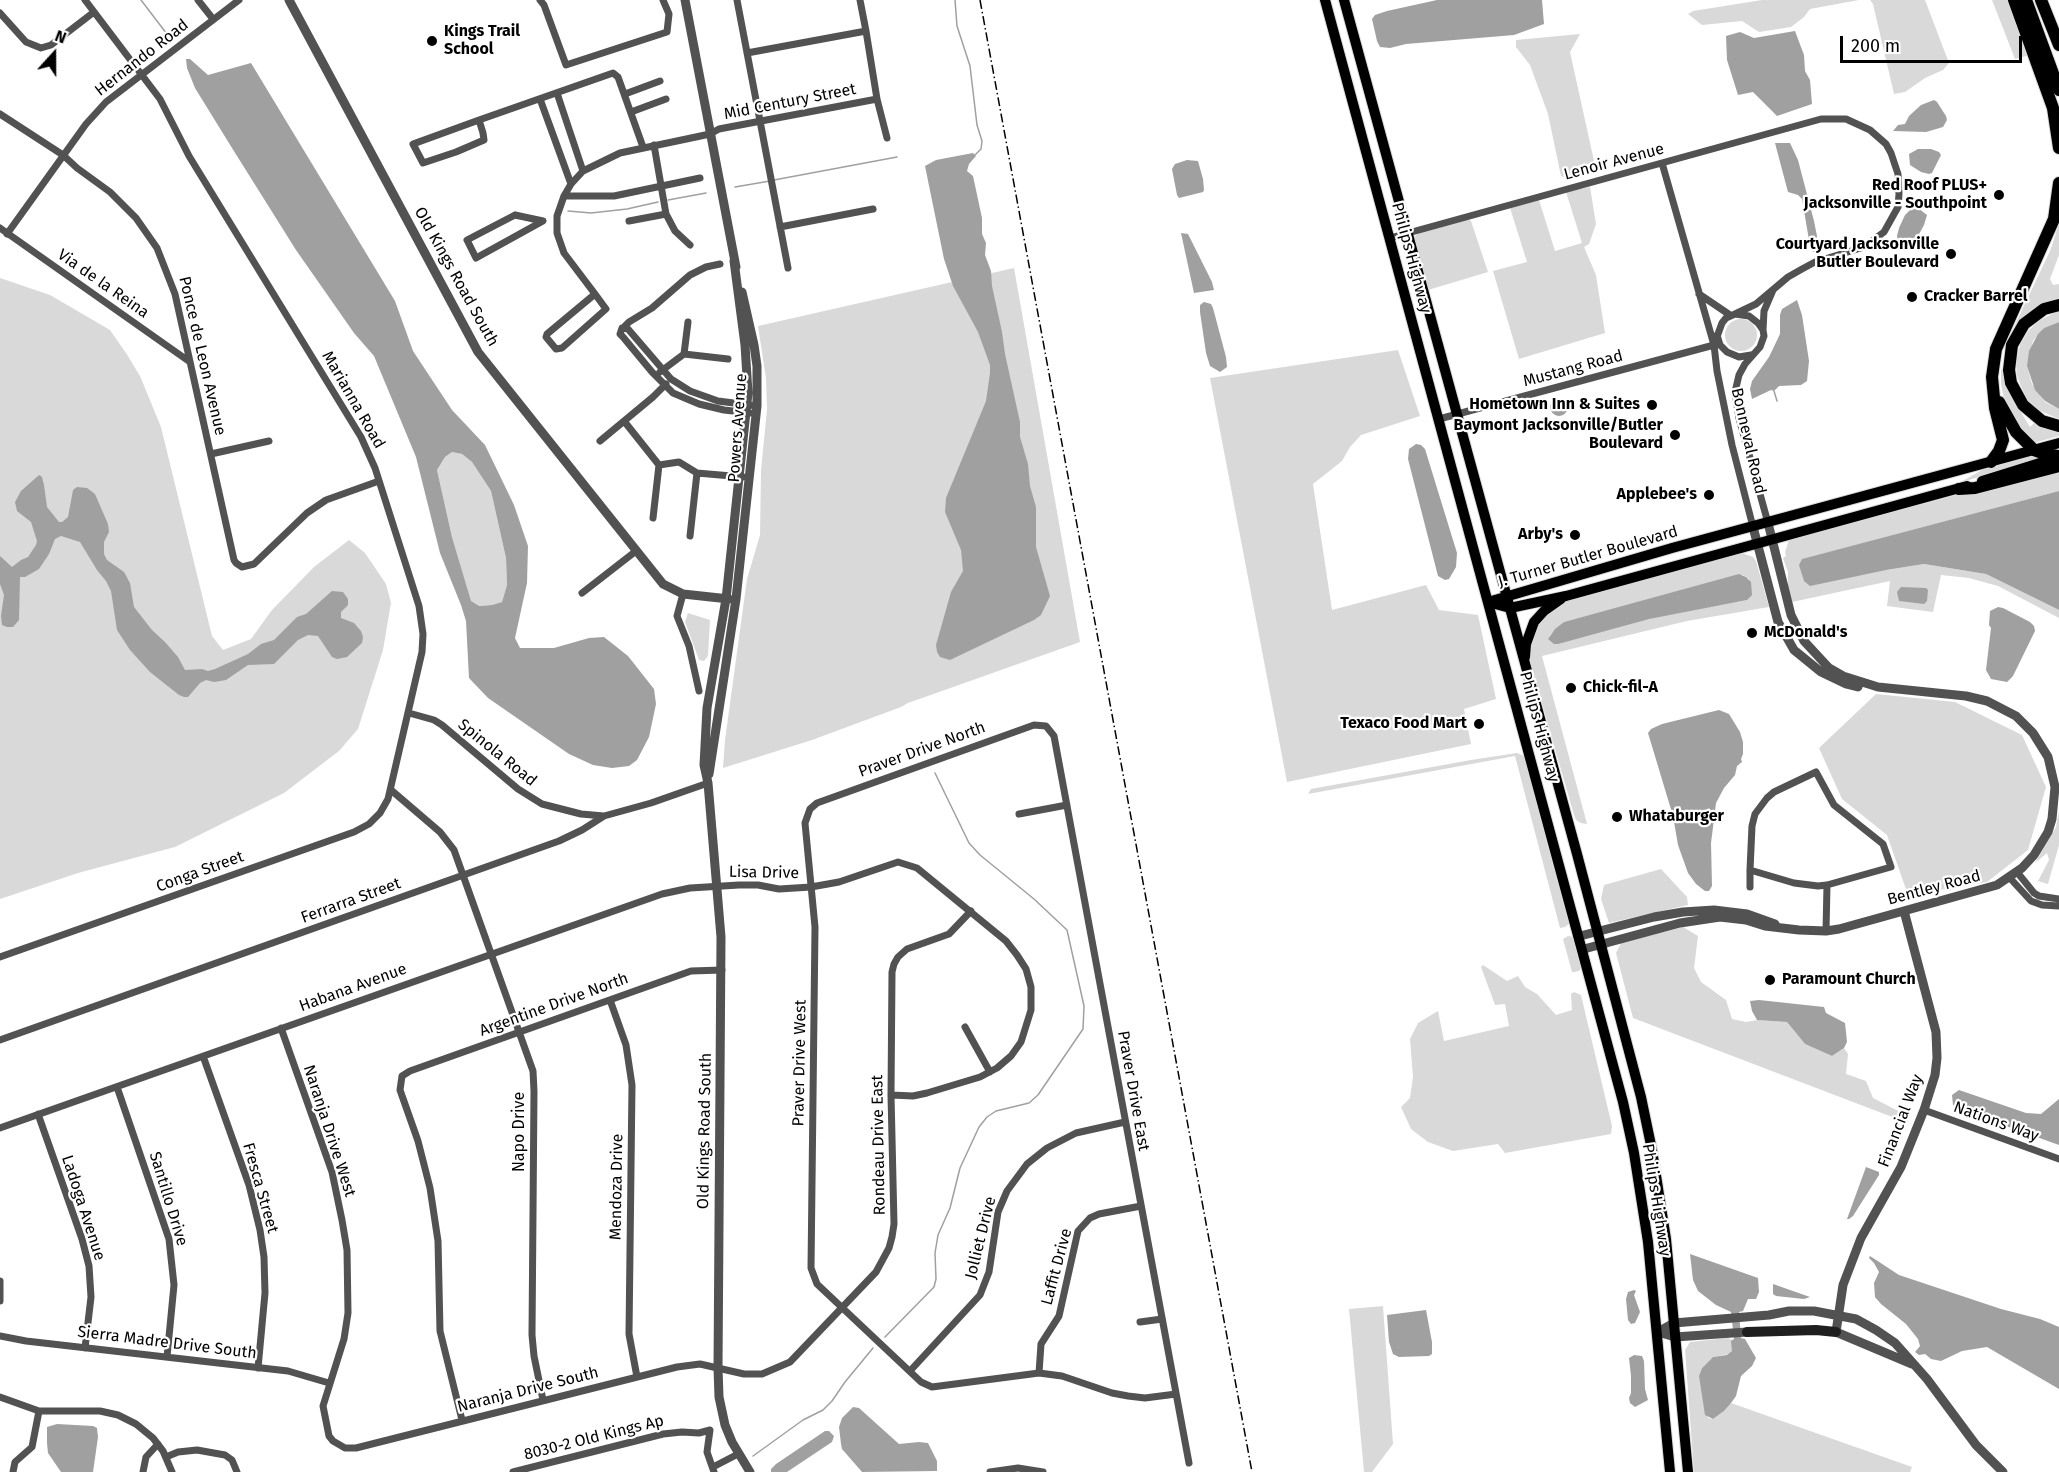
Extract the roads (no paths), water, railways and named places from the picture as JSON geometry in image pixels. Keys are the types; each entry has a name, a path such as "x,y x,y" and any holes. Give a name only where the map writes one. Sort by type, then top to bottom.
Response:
{"highway":[{"path":"2014,0 2053,108 2059,148"},
{"path":"2026,0 2059,90"},
{"path":"2042,0 2059,45"},
{"path":"1991,462 2003,440 1995,408 1992,376 1996,349 2054,219 2059,183"},
{"path":"2059,304 2044,309 2024,324 2012,345 2009,370 2011,383 2023,405 2042,421 2059,426"},
{"path":"1994,393 2009,423 2034,450 2059,457"},
{"path":"1959,489 1975,488 2056,467"}],"main road":[{"name":"Philips Highway","path":"1326,0 1611,1051 1634,1153 1648,1242 1671,1472"},
{"name":"Philips Highway","path":"1344,0 1631,1056 1652,1150 1669,1258 1688,1472"},
{"path":"1365,145 1382,140"},
{"name":"J. Turner Butler Boulevard","path":"1488,602 1753,526 2059,443"},
{"name":"J. Turner Butler Boulevard","path":"1488,602 1510,608 1566,596 1959,489 2059,457"},
{"path":"1525,666 1526,644 1534,622 1551,605 1566,596"},
{"path":"1528,745 1546,741"},
{"path":"1634,1153 1652,1150"},
{"path":"1747,1332 1816,1330 1836,1332"},
{"path":"1669,1459 1687,1457"}],"street":[{"name":"Marianna Road","path":"85,0 160,99 189,156 225,217 353,420 367,448 415,591 422,624 422,652 391,790"},
{"path":"198,0 213,19"},
{"name":"Hernando Road","path":"8,234 97,111 239,0"},
{"name":"Old Kings Road South","path":"289,0 478,352 663,584 683,594 731,599 707,708 704,765 708,783 718,886 722,970 719,1397 725,1425 738,1454 750,1472"},
{"path":"540,0 544,4 566,65 667,32 669,14 663,0"},
{"name":"Powers Avenue","path":"684,0 734,261 748,375 731,599"},
{"path":"737,0 788,268"},
{"path":"860,0 877,99 887,138"},
{"path":"0,13 26,42 31,46 41,48 51,45 94,12"},
{"path":"747,53 866,31"},
{"path":"479,120 484,140 423,163 413,144 479,120 613,73 618,77 625,94 643,147"},
{"path":"625,94 660,81"},
{"path":"557,93 583,171"},
{"path":"540,99 571,184"},
{"path":"631,112 666,99"},
{"name":"Mid Century Street","path":"557,216 571,184 583,171 611,156 643,147 710,134 719,129 877,99"},
{"name":"Ponce de Leon Avenue","path":"0,114 63,155 124,204 157,248 172,282 234,560 242,567 254,564 320,504 340,493 379,481"},
{"name":"Lenoir Avenue","path":"1390,238 1821,119 1846,119 1870,130 1881,139 1891,153 1898,174 1899,202 1884,232 1871,244 1852,252 1815,262 1788,277 1773,290"},
{"path":"654,146 666,214 675,231 690,245"},
{"name":"Bonneval Road","path":"1662,163 1714,345 1732,445 1757,543"},
{"path":"564,196 614,196 700,178"},
{"path":"780,227 873,208"},
{"path":"629,220 666,214"},
{"path":"543,221 515,215 467,240 476,258 543,221 557,216 557,233 564,253 595,294 606,309 562,348 556,349 546,337 547,334 595,294"},
{"name":"Via de la Reina","path":"0,228 190,362"},
{"name":"Powers Avenue","path":"731,599 750,478 757,410 757,366 754,345 734,261"},
{"path":"720,264 706,267 690,275 652,308 626,324 620,334 655,375 680,396 699,404 757,410"},
{"path":"1732,314 1750,308 1773,290"},
{"name":"Bonneval Road","path":"1771,540 1739,418 1735,392 1739,375 1760,347 1764,336 1764,310 1773,290"},
{"path":"1699,294 1732,314 1754,319 1763,330"},
{"name":"Bonneval Road","path":"1714,345 1722,323 1732,314"},
{"path":"684,354 688,322"},
{"path":"624,327 671,379 699,395 746,409"},
{"path":"1717,335 1720,345 1727,352 1739,357 1753,355"},
{"name":"Mustang Road","path":"1439,419 1714,345"},
{"path":"655,375 684,354 728,359"},
{"path":"600,441 671,379"},
{"path":"624,421 659,465 653,518"},
{"path":"211,454 269,441"},
{"path":"659,465 679,462 697,472 750,478"},
{"path":"690,536 697,472"},
{"name":"Bentley Road","path":"1771,540 1791,615 1804,641 1829,668 1844,676 1878,687"},
{"name":"Bentley Road","path":"1584,950 1680,923 1710,918 1732,918 1765,926 1826,931 1984,890 2013,875 2034,855 2052,819 2055,801 2048,757 2040,742 2016,716 1987,701 1966,696 1878,687 1861,688 1831,678 1794,650 1778,622 1757,543"},
{"path":"582,593 636,551"},
{"path":"683,594 677,616 689,646 699,691"},
{"name":"Spinola Road","path":"410,713 434,720 442,725 518,789 542,804 581,814 604,816"},
{"name":"Praver Drive North","path":"810,809 826,799 1034,725 1046,726"},
{"name":"Praver Drive East","path":"1046,726 1054,736 1189,1463"},
{"path":"1750,870 1805,885 1827,885 1892,867 1883,844 1834,805 1816,772 1783,786 1767,798 1760,807 1752,826 1750,870 1750,887"},
{"name":"Ferrarra Street","path":"0,1040 559,841 604,816 708,783"},
{"path":"391,790 448,841 464,875"},
{"name":"Conga Street","path":"0,957 354,832 369,824 380,813 391,790"},
{"path":"1019,814 1067,805"},
{"name":"Praver Drive West","path":"810,809 805,823 815,927 811,1268 817,1284 924,1384 936,1388 1039,1373 1062,1376 1128,1396 1145,1398 1176,1394"},
{"name":"Lisa Drive","path":"718,886 758,885 786,889 811,887 839,882 892,863 904,863 917,868 971,911"},
{"name":"Napo Drive","path":"464,875 530,1064 534,1082 532,1335 543,1400"},
{"path":"2013,875 2039,896 2059,899"},
{"path":"2013,875 2031,901 2042,905 2059,906"},
{"path":"1826,931 1827,885"},
{"name":"Habana Avenue","path":"0,1128 662,894 718,886"},
{"name":"Bentley Road","path":"1580,936 1654,917 1714,910 1747,914 1786,928"},
{"path":"891,1095 927,1094 980,1077 1011,1056 1024,1034 1032,1010 1031,987 1026,969 1002,937 971,911"},
{"name":"Rondeau Drive East","path":"718,1368 744,1374 762,1374 790,1362 876,1272 886,1255 894,1224 891,1095 892,972 898,957 907,949 949,934 971,911"},
{"name":"Financial Way","path":"1836,1332 1843,1284 1861,1238 1901,1167 1924,1110 1935,1075 1936,1032 1904,911"},
{"name":"Argentine Drive North","path":"462,1420 440,1331 438,1241 430,1188 418,1141 400,1090 400,1080 410,1071 691,971 722,970"},
{"name":"Mendoza Drive","path":"610,1000 626,1045 632,1085 629,1334 637,1377"},
{"path":"965,1027 990,1072"},
{"name":"Naranja Drive West","path":"281,1028 332,1172 342,1220 347,1260 348,1313 344,1339 323,1406 329,1436 345,1448"},
{"name":"Fresca Street","path":"203,1056 249,1185 260,1230 264,1257 265,1293 258,1368"},
{"name":"Santillo Drive","path":"117,1087 169,1239 174,1285 167,1358"},
{"name":"Nations Way","path":"1924,1110 2059,1159"},
{"name":"Ladoga Avenue","path":"38,1114 82,1239 89,1266 91,1297 85,1348"},
{"name":"Jolliet Drive","path":"910,1371 980,1295 989,1272 998,1212 1007,1191 1028,1164 1047,1148 1076,1133 1125,1122"},
{"name":"Laffit Drive","path":"1039,1373 1041,1344 1059,1316 1078,1231 1090,1218 1099,1214 1141,1206"},
{"path":"0,1281 0,1301"},
{"path":"1658,1332 1674,1323 1769,1315 1789,1311 1814,1311 1856,1319 1895,1343 1927,1379 1976,1445 2003,1472"},
{"path":"1769,1315 1770,1331"},
{"path":"1140,1322 1162,1319"},
{"path":"1658,1332 1675,1337 1747,1332"},
{"path":"1836,1332 1912,1364"},
{"name":"Sierra Madre Drive South","path":"0,1336 301,1374 329,1383"},
{"name":"Naranja Drive South","path":"345,1448 356,1448 689,1365 700,1364 718,1368"},
{"path":"0,1396 39,1411 100,1411 118,1415 136,1424 158,1444 172,1472"},
{"path":"13,1472 15,1462 33,1447 39,1411"},
{"name":"8030-2 Old Kings Ap","path":"513,1472 663,1434 699,1433 725,1425"},
{"path":"710,1430 707,1452 714,1469 738,1454"},
{"path":"143,1472 146,1457 158,1444"},
{"path":"166,1457 178,1452 197,1450 225,1455 232,1460 237,1472"},
{"path":"990,1472 1018,1468 1043,1472"}],"waterway":[{"path":"141,0 170,38"},
{"path":"955,0 957,26 970,66 977,125 982,141 981,149 975,155"},
{"path":"774,180 897,157"},
{"path":"735,187 770,181"},
{"path":"668,200 706,193"},
{"path":"568,211 591,213 627,209 658,202"},
{"path":"1774,391 1777,401"},
{"path":"885,1337 934,1287 938,1235 950,1208 960,1168 979,1127 996,1111 1029,1103 1038,1095 1083,1029 1084,1006 1067,930 969,843 935,773"},
{"path":"753,1456 803,1420 823,1410 873,1348"}],"railway":[{"path":"980,0 1252,1472"}],"place":[{"name":"Kings Trail School","path":"432,41"},
{"name":"Red Roof PLUS+ Jacksonville - Southpoint","path":"1999,195"},
{"name":"Courtyard Jacksonville Butler Boulevard","path":"1951,254"},
{"name":"Cracker Barrel","path":"1912,297"},
{"name":"Hometown Inn & Suites","path":"1652,405"},
{"name":"Baymont Jacksonville/Butler Boulevard","path":"1675,435"},
{"name":"Applebee's","path":"1709,495"},
{"name":"Arby's","path":"1575,535"},
{"name":"McDonald's","path":"1752,633"},
{"name":"Chick-fil-A","path":"1571,688"},
{"name":"Texaco Food Mart","path":"1479,724"},
{"name":"Whataburger","path":"1617,817"},
{"name":"Paramount Church","path":"1770,980"}]}
